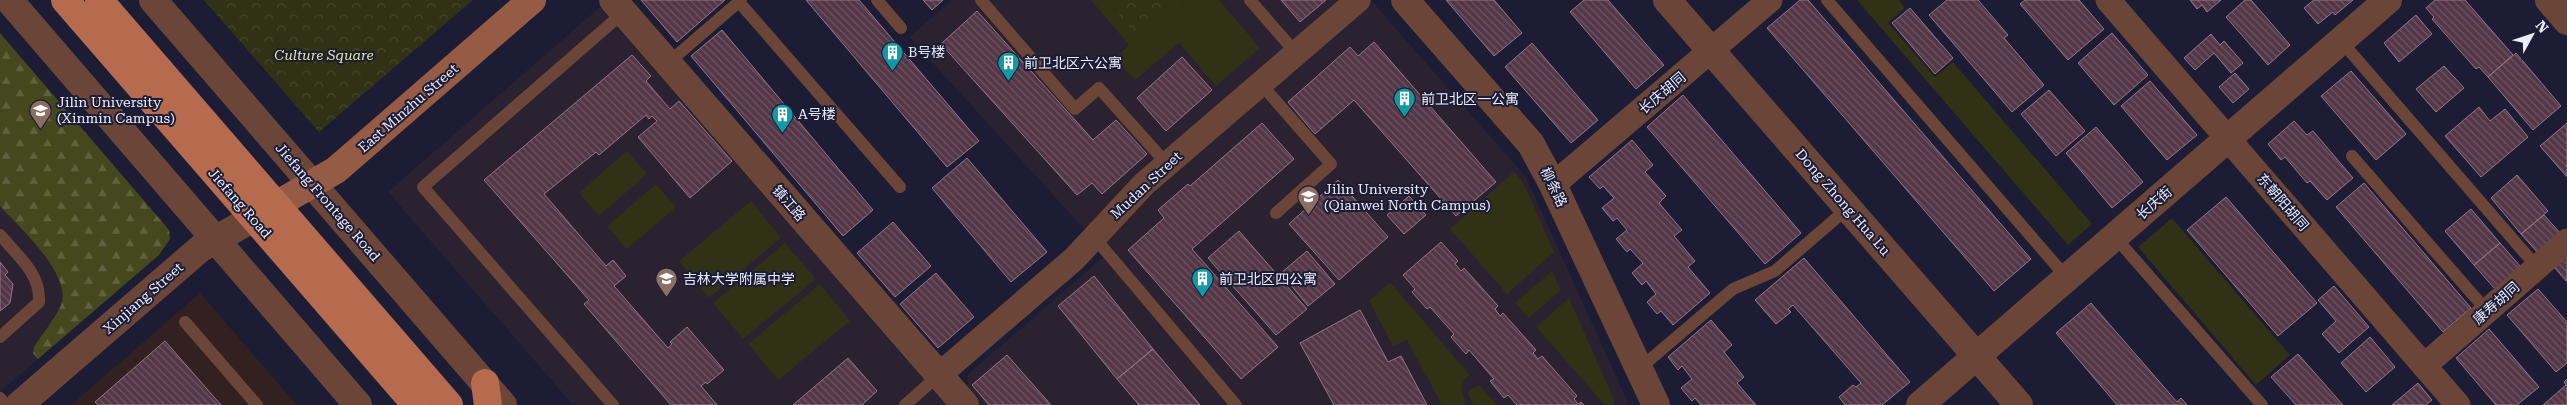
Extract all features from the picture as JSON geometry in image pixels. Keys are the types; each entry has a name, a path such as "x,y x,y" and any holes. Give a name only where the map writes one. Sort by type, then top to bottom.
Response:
{"main road":[{"name":"Jiefang Road","path":"65,0 449,405"},
{"name":"Jiefang Road","path":"100,0 416,405"},
{"name":"East Minzhu Street","path":"265,211 336,170 403,114 532,0"}],"street":[{"path":"9,0 358,405"},
{"name":"Jiefang Frontage Road","path":"153,0 312,184 486,394 503,405"},
{"name":"Mudan Street","path":"939,375 1074,258 1144,184 1358,0"},
{"name":"柳条路","path":"1405,0 1531,144 1554,185 1656,405"},
{"name":"Dong Zhong Hua Lu","path":"1667,0 2019,405"},
{"name":"长庆胡同","path":"1554,185 1770,0"},
{"name":"东朝阳胡同","path":"2108,0 2458,405"},
{"name":"长庆街","path":"1920,405 2388,0"},
{"path":"2549,0 2567,21"},
{"name":"镇江路","path":"618,6 965,405"},
{"name":"Xinjiang Street","path":"19,405 201,248 265,211"},
{"name":"康寿胡同","path":"2424,366 2567,241"}],"lane":[{"path":"877,0 901,28"},
{"path":"981,0 1075,109 1099,88 1167,164"},
{"path":"1250,0 1296,53"},
{"path":"1827,0 2067,278"},
{"path":"668,63 740,1 900,187"},
{"path":"613,405 423,187 618,6"},
{"path":"2341,41 2537,267"},
{"path":"1261,84 1331,164 1276,213"},
{"path":"2352,156 2487,311"},
{"path":"1639,369 1733,289 1774,271 1848,208"},
{"path":"0,235 34,276 40,290 39,302 0,337"},
{"path":"2115,236 2262,405"},
{"path":"1094,238 1236,405"},
{"path":"185,322 257,405"},
{"path":"905,405 939,375"},
{"path":"0,398 6,405"}],"shaded area":[{"name":"Jilin University (Qianwei North Campus)","path":"952,0 1371,0 1526,177 1629,405 979,405 970,394 967,375 1107,254 909,37"},
{"name":"吉林大学附属中学","path":"600,7 946,405 573,405 388,192"},
{"name":"Jilin University (Xinmin Campus)","path":"0,33 165,224 169,230 170,239 159,255 0,392"},
{"path":"200,293 297,405 71,405"}],"green space":[{"name":"Culture Square","path":"204,0 473,0 319,132"},
{"path":"1091,0 1106,0 1139,38 1184,0 1219,0 1260,48 1216,86 1179,43 1135,80 1115,58 1129,45"},
{"path":"1106,0 1184,0 1139,38"},
{"path":"1857,0 1899,0 1905,8 1888,23 1935,77 1953,62 2092,224 2068,245"},
{"name":"Jilin University (Xinmin Campus)","path":"0,33 169,230 170,239 159,255 38,359 33,353 34,347 61,305 63,293 52,266 42,252 0,206"},
{"path":"627,151 647,174 599,216 579,193"},
{"path":"1514,172 1523,182 1554,252 1507,294 1450,229"},
{"path":"656,184 676,207 627,249 607,226"},
{"path":"751,201 781,238 709,298 679,261"},
{"path":"2172,218 2290,355 2256,385 2138,247"},
{"path":"785,243 816,279 743,339 713,303"},
{"path":"1552,271 1561,290 1529,318 1515,303"},
{"path":"1390,282 1470,375 1465,379 1461,388 1466,405 1442,405 1407,340 1393,346 1369,301"},
{"path":"820,284 850,321 778,380 748,344"},
{"path":"1569,298 1615,402 1612,405 1605,405 1536,327"},
{"path":"1479,385 1497,405 1474,405 1468,395 1469,390"}],"building":[{"path":"641,0 725,0 677,42"},
{"name":"B号楼","path":"806,0 859,0 979,141 947,167"},
{"path":"923,0 943,0 932,10"},
{"path":"1281,0 1326,0 1300,22"},
{"path":"1446,0 1494,0 1522,33 1494,56"},
{"path":"1584,0 1608,0 1664,65 1636,89 1570,12"},
{"path":"1800,0 1808,0 2031,259 1994,291 1767,28"},
{"path":"1947,0 1978,0 2008,35 2004,38 2044,85 2012,112 1929,15"},
{"path":"2025,0 2079,0 2104,29 2068,60 2020,4"},
{"path":"2190,0 2221,0 2207,12 2202,5 2197,9"},
{"path":"2245,0 2251,0 2290,45 2268,65 2226,17"},
{"path":"2314,0 2353,0 2335,15 2333,12 2318,24 2304,8"},
{"path":"2435,0 2465,0 2513,55 2488,77 2479,67 2476,69 2432,19 2434,17 2426,8"},
{"path":"1910,8 1953,58 1935,74 1892,23"},
{"name":"前卫北区六公寓","path":"977,11 1093,140 1116,120 1147,154 1102,194 1092,183 1077,195 941,44"},
{"path":"2416,15 2432,34 2399,62 2384,43"},
{"name":"A号楼","path":"722,30 873,210 843,236 691,56"},
{"path":"2112,33 2148,75 2114,105 2078,63"},
{"path":"2211,34 2220,45 2224,41 2243,63 2231,73 2214,53 2195,70 2184,58"},
{"name":"前卫北区一公寓","path":"1374,42 1496,182 1456,216 1354,100 1315,134 1288,102 1350,47 1358,56"},
{"path":"1532,43 1598,120 1571,143 1505,67"},
{"path":"2516,53 2561,106 2533,130 2488,77"},
{"path":"632,55 651,76 646,81 670,109 679,101 732,161 690,198 638,137 657,121 652,116 649,119 646,115 599,155 596,152 544,194 606,266 613,260 626,276 614,286 668,348 672,344 670,342 687,327 724,370 707,384 706,382 701,386 717,405 671,405 584,304 589,300 484,180"},
{"path":"1182,57 1212,90 1166,131 1137,98"},
{"path":"2444,66 2464,88 2436,112 2416,89"},
{"path":"2351,71 2406,134 2376,160 2321,96"},
{"path":"2235,73 2249,89 2233,103 2219,87"},
{"path":"2150,81 2197,135 2167,160 2121,106"},
{"path":"2049,90 2085,131 2056,156 2021,114"},
{"path":"1683,95 1801,233 1765,264 1647,127"},
{"path":"2479,107 2490,121 2505,109 2528,137 2481,177 2445,136"},
{"path":"2294,121 2307,135 2313,131 2353,178 2327,200 2310,181 2307,183 2285,157 2281,160 2268,144"},
{"name":"前卫北区四公寓","path":"1262,123 1294,159 1192,249 1278,347 1241,379 1128,250 1164,218 1158,210 1188,184 1190,186"},
{"path":"2567,123 2567,177 2540,146"},
{"path":"2096,127 2143,182 2112,208 2066,153"},
{"path":"1632,140 1653,165 1645,172 1666,196 1659,203 1682,230 1674,236 1695,261 1688,267 1710,293 1673,325 1661,311 1657,314 1647,302 1656,294 1646,281 1642,285 1632,273 1643,263 1630,249 1627,252 1616,239 1627,230 1617,218 1613,221 1602,208 1614,198 1603,186 1600,189 1589,177"},
{"path":"967,158 1047,252 1011,282 932,188"},
{"path":"2517,175 2548,211 2521,234 2491,198"},
{"path":"1338,180 1388,237 1339,280 1289,224"},
{"path":"2364,183 2471,308 2443,332 2336,207"},
{"path":"1409,196 1426,215 1404,234 1387,215"},
{"path":"2226,197 2317,303 2278,336 2187,230"},
{"path":"2471,209 2500,243 2474,265 2445,231"},
{"path":"2544,215 2561,234 2538,253 2521,234"},
{"path":"893,222 931,266 895,297 857,253"},
{"path":"1239,231 1307,309 1276,335 1208,258"},
{"path":"1441,242 1458,261 1455,264 1461,271 1464,268 1498,306 1495,309 1500,316 1503,313 1536,350 1533,353 1538,359 1542,356 1577,396 1574,399 1578,404 1581,402 1584,405 1517,405 1508,395 1504,398 1490,381 1494,379 1469,350 1466,354 1451,337 1454,334 1430,307 1427,309 1412,292 1415,289 1403,275"},
{"path":"2500,243 2520,266 2495,289 2474,265"},
{"path":"1307,251 1335,284 1308,306 1281,273"},
{"path":"2567,256 2567,282 2554,267"},
{"path":"1804,258 1910,382 1882,405 1845,405 1839,397 1853,385 1856,387 1861,383 1793,305 1788,309 1791,312 1776,324 1755,300"},
{"path":"0,262 8,272 5,275 13,284 10,303 0,311"},
{"path":"936,273 974,317 938,348 900,304"},
{"path":"1094,276 1153,349 1117,379 1058,306"},
{"path":"2334,286 2369,327 2339,353 2322,334 2336,321 2318,300"},
{"path":"2538,289 2567,322 2567,363 2556,372 2507,315"},
{"path":"2091,303 2177,402 2181,398 2187,405 2117,405 2056,333"},
{"path":"1360,310 1388,362 1401,356 1427,405 1334,405 1300,343"},
{"path":"1711,320 1732,345 1724,352 1744,377 1737,383 1756,405 1701,405 1695,398 1692,401 1681,388 1692,379 1682,366 1678,370 1668,357"},
{"path":"2489,329 2539,387 2517,405 2496,405 2456,358"},
{"path":"2370,337 2395,367 2366,392 2341,363"},
{"path":"165,341 221,405 98,405 95,402"},
{"path":"1153,349 1200,405 1139,405 1117,379"},
{"path":"2298,354 2343,405 2296,405 2271,377"},
{"path":"1007,355 1051,405 989,405 972,385"},
{"path":"848,358 877,391 862,405 793,405"},
{"path":"2567,379 2567,405 2543,405 2566,385 2564,382"},
{"path":"2418,383 2432,400 2426,405 2392,405"}],"place":[{"name":"B号楼","path":"892,71"},
{"name":"前卫北区六公寓","path":"1008,82"},
{"name":"前卫北区一公寓","path":"1405,118"},
{"name":"Jilin University (Xinmin Campus)","path":"41,129"},
{"name":"A号楼","path":"782,133"},
{"name":"Jilin University (Qianwei North Campus)","path":"1308,216"},
{"name":"吉林大学附属中学","path":"667,298"},
{"name":"前卫北区四公寓","path":"1203,298"}]}
